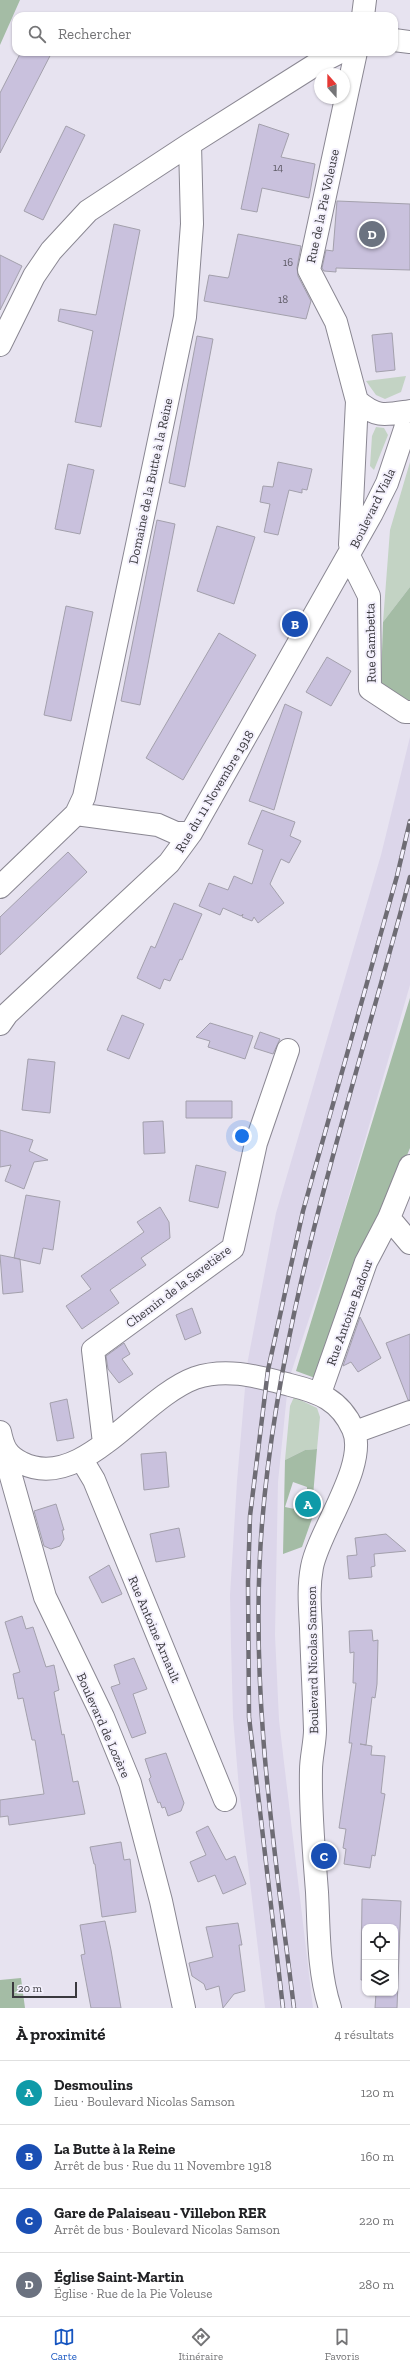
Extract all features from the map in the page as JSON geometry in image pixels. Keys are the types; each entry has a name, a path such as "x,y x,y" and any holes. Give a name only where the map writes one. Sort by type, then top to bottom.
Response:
{"street":[{"path":"364,12 365,0"},
{"path":"398,40 410,42"},
{"path":"0,345 34,276 51,251 88,211 190,144 315,65 332,56"},
{"name":"Rue de la Pie Voleuse","path":"349,556 353,527 357,401 336,322 309,270 355,56"},
{"name":"Domaine de la Butte à la Reine","path":"0,888 76,814 84,797 185,317 192,224 190,144"},
{"path":"357,401 370,412 388,415 410,412"},
{"name":"Boulevard Viala","path":"349,556 387,483 410,412"},
{"name":"Rue Gambetta","path":"349,556 369,596 370,689 405,712 410,712"},
{"name":"Rue du 11 Novembre 1918","path":"0,1024 8,1014 169,863 191,833 349,556"},
{"path":"76,814 158,825 176,833 191,833"},
{"name":"Chemin de la Savetière","path":"104,1443 93,1350 233,1248 256,1143 288,1050"},
{"name":"Rue Antoine Badour","path":"320,1393 366,1262 389,1218 410,1166"},
{"path":"389,1218 410,1243"},
{"name":"Boulevard Nicolas Samson","path":"1,1443 15,1460 36,1469 59,1468 82,1460 164,1394 180,1384 204,1376 228,1372 248,1375 320,1393 345,1415 355,1432 355,1464 316,1549 309,1588 315,1733 311,1770 314,1849 321,1954 330,2008"},
{"path":"355,1432 410,1412"},
{"name":"Boulevard de Lozère","path":"1,1443 45,1597 103,1717 130,1783 161,1901 184,2008"},
{"name":"Rue Antoine Arnault","path":"82,1460 94,1480 225,1800"}],"shaded area":[{"path":"410,737 410,985 339,1229 291,1373 287,1394 278,1482 275,1635 279,1720 313,2008 265,2008 239,1789 233,1717 230,1595 237,1481 247,1365 276,1213 381,855"}],"green space":[{"path":"0,0 20,0 15,12 12,12 12,18 0,45"},
{"path":"406,376 401,392 385,399 376,395 366,381"},
{"path":"376,427 384,428 388,435 374,470 370,466 372,436"},
{"path":"410,462 410,587 383,622 390,530"},
{"path":"410,587 410,705 385,691 381,681 383,622"},
{"path":"410,998 410,1148 315,1378 296,1371"},
{"path":"294,1397 317,1408 320,1417 317,1449 305,1450 285,1460 290,1406"},
{"path":"317,1449 313,1496 307,1494 307,1487 293,1482 285,1507 314,1513 302,1547 283,1554 285,1460 305,1450"},
{"path":"21,1978 25,2008 0,2008 0,1980"}],"building":[{"path":"19,56 50,56 0,153 0,93"},
{"path":"259,124 289,134 281,157 315,164 309,198 262,188 257,212 241,209"},
{"path":"66,126 85,135 43,220 24,211"},
{"path":"337,201 410,204 410,270 336,268 336,272 324,271 322,268 326,250 333,251"},
{"path":"114,224 140,230 101,427 75,422 93,331 58,321 60,309 96,315"},
{"path":"238,234 301,246 297,268 298,276 311,301 306,319 204,301 209,275 228,278"},
{"path":"0,255 22,266 0,310"},
{"path":"392,333 395,370 376,372 372,335"},
{"path":"197,336 213,339 185,487 169,483"},
{"path":"278,462 312,469 307,490 302,489 302,493 289,490 278,535 264,532 270,504 260,502 263,486 273,487"},
{"path":"68,464 94,470 80,534 55,529"},
{"path":"157,520 175,524 140,705 121,701"},
{"path":"217,526 255,537 234,604 197,591"},
{"path":"66,606 93,612 71,721 44,715"},
{"path":"219,633 256,655 183,780 146,758"},
{"path":"327,657 351,671 331,706 306,692"},
{"path":"285,704 302,712 274,810 249,801"},
{"path":"262,810 295,822 290,836 301,841 289,863 281,859 270,884 284,903 258,923 254,917 252,921 242,917 243,914 241,916 223,908 220,915 199,906 209,883 228,890 234,876 252,884 263,850 248,844"},
{"path":"68,852 87,872 0,955 0,917"},
{"path":"174,903 202,914 182,960 180,959 170,981 164,979 160,989 137,978 151,946 155,948"},
{"path":"122,1015 144,1024 129,1059 107,1050"},
{"path":"210,1023 253,1036 245,1059 208,1047 210,1041 196,1037"},
{"path":"260,1032 280,1039 273,1054 254,1048"},
{"path":"28,1059 55,1062 50,1113 22,1110"},
{"path":"186,1101 232,1101 232,1118 186,1118"},
{"path":"163,1121 165,1153 144,1154 143,1122"},
{"path":"0,1130 33,1140 29,1151 48,1160 34,1162 24,1189 5,1181 11,1165 0,1167"},
{"path":"196,1165 226,1172 218,1208 189,1201"},
{"path":"26,1195 60,1201 53,1250 43,1248 40,1264 14,1258"},
{"path":"160,1207 169,1222 170,1238 141,1258 146,1265 110,1290 119,1303 82,1329 66,1306 91,1289 81,1276 144,1232 137,1222"},
{"path":"0,1255 20,1259 23,1292 3,1294"},
{"path":"192,1308 201,1333 185,1340 176,1315"},
{"path":"360,1317 381,1358 358,1372 351,1362 343,1366"},
{"path":"410,1334 410,1400 408,1400 386,1343"},
{"path":"124,1343 130,1354 122,1359 133,1374 119,1383 108,1369 106,1356"},
{"path":"67,1399 74,1438 57,1441 50,1403"},
{"path":"166,1452 169,1487 144,1490 141,1454"},
{"path":"56,1504 64,1530 62,1530 64,1539 60,1546 51,1549 44,1546 34,1511"},
{"path":"179,1528 185,1557 156,1562 150,1534"},
{"path":"386,1534 406,1551 374,1554 375,1566 371,1567 372,1577 349,1579 347,1556 357,1555 355,1538"},
{"path":"109,1565 122,1594 102,1603 89,1577"},
{"path":"22,1616 26,1629 33,1627 46,1667 54,1665 59,1690 54,1692 62,1735 64,1734 73,1782 78,1781 85,1814 9,1825 8,1816 0,1817 0,1800 44,1794 35,1740 32,1740 23,1698 18,1699 13,1674 20,1672 5,1622"},
{"path":"372,1630 373,1641 378,1640 377,1684 375,1698 372,1697 366,1745 372,1746 371,1755 385,1756 381,1793 385,1794 375,1856 372,1855 370,1868 344,1864 346,1849 343,1848 346,1829 339,1828 352,1743 349,1743 356,1683 353,1683 354,1652 350,1653 349,1631"},
{"path":"134,1658 147,1689 133,1694 146,1733 132,1738 111,1687 120,1684 114,1665"},
{"path":"166,1753 184,1803 181,1811 168,1816 165,1807 162,1808 160,1802 158,1803 149,1779 151,1777 145,1759"},
{"path":"208,1826 226,1860 235,1856 246,1884 223,1894 215,1875 198,1882 190,1862 206,1855 196,1832"},
{"path":"121,1842 124,1860 130,1859 136,1912 102,1917 95,1864 90,1847"},
{"path":"362,1899 401,1901 398,1981 398,1924 362,1924 361,1980"},
{"path":"105,1921 121,2008 91,2008 81,1955 85,1954 80,1925"},
{"path":"238,1923 242,1945 239,1945 245,1991 234,1994 223,2008 219,1986 206,1990 204,1984 192,1976 189,1963 213,1957 206,1927"},
{"path":"376,1996 397,1996 397,2008 375,2008"}],"railway":[{"path":"283,2008 249,1717 248,1582 250,1516 268,1370 303,1211 397,876 410,821"},
{"path":"294,2008 272,1827 261,1706 259,1585 262,1524 271,1441 285,1359 302,1278 343,1117 410,877"}],"place":[{"name":"Église Saint-Martin","path":"372,234"},
{"name":"La Butte à la Reine","path":"295,624"},
{"name":"Desmoulins","path":"308,1504"},
{"name":"Gare de Palaiseau - Villebon RER","path":"324,1856"}]}
